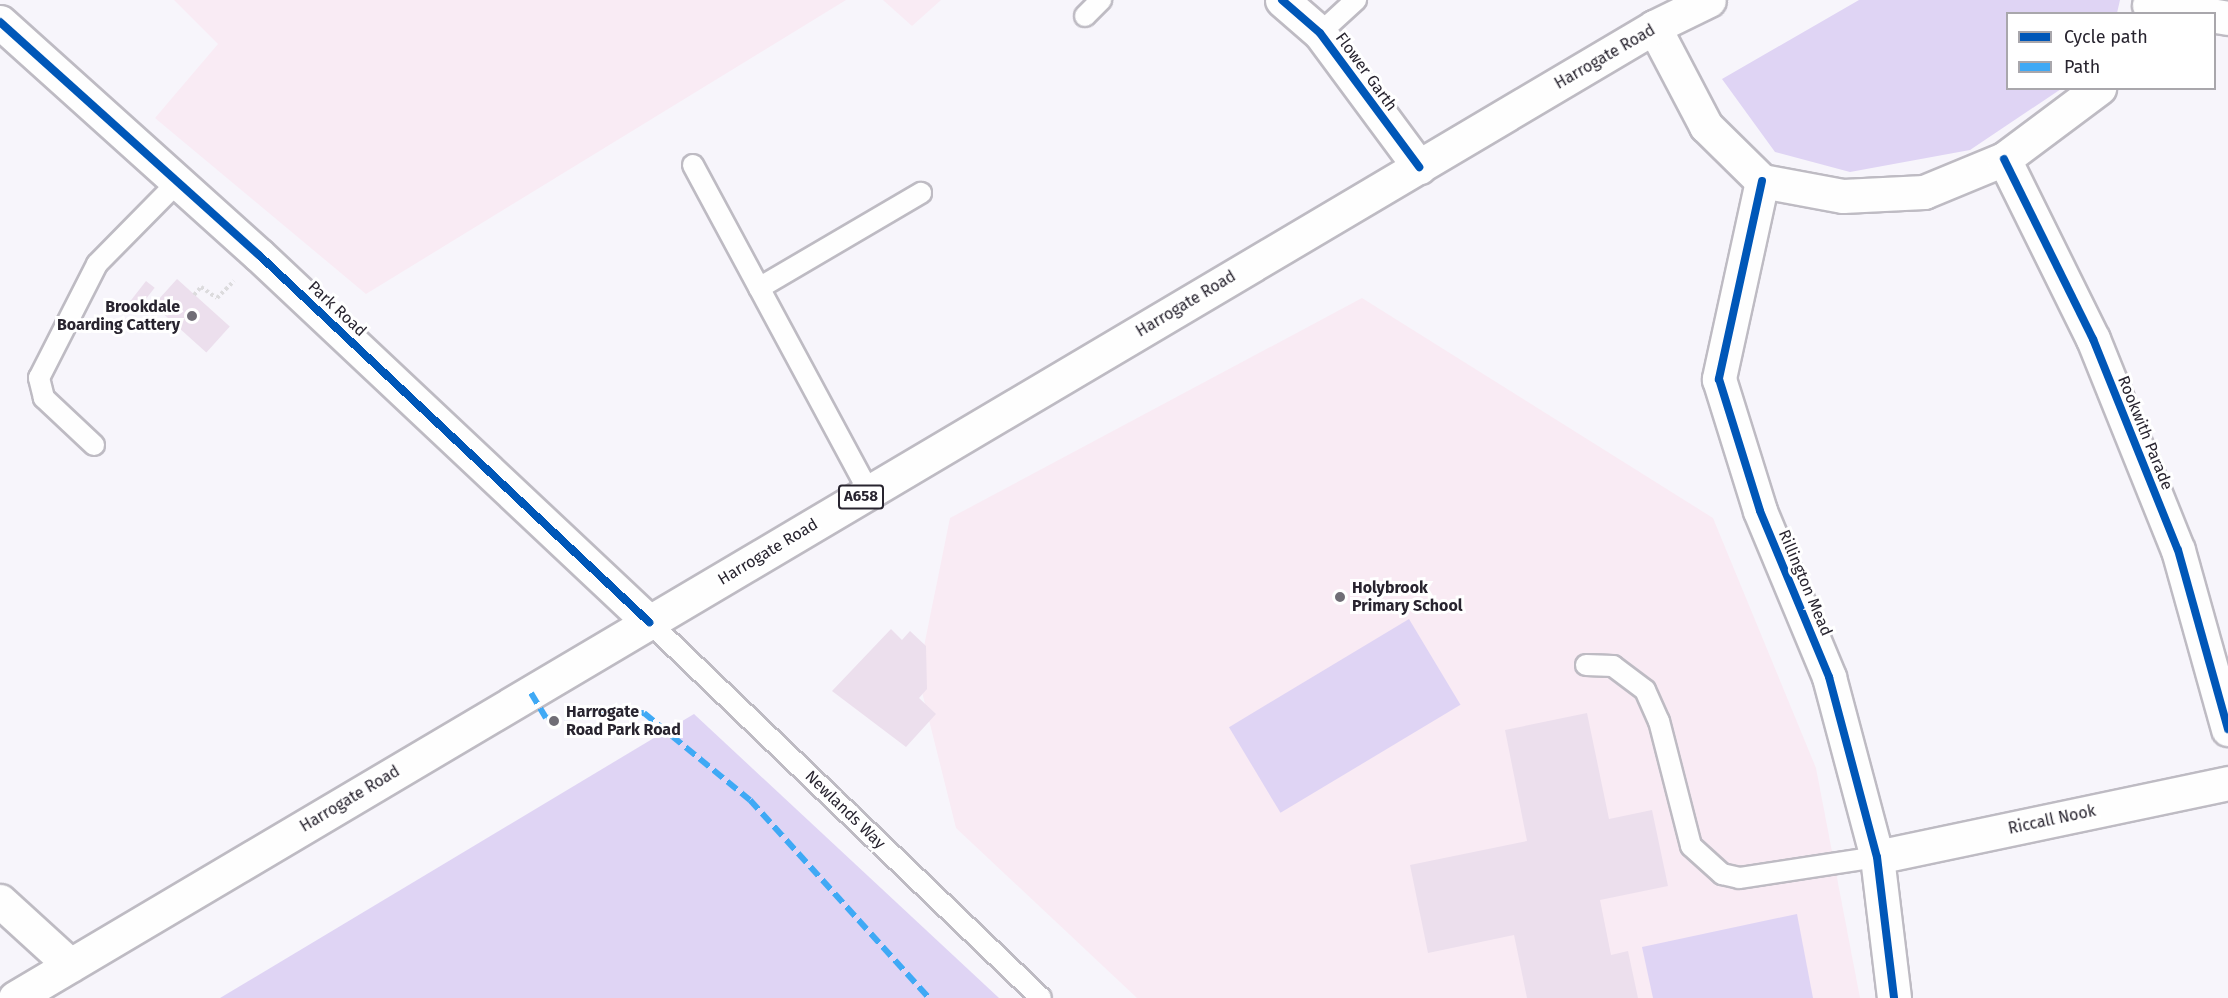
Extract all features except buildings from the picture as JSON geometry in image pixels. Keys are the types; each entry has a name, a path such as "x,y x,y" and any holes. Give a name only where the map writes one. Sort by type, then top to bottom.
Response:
{"main road":[{"name":"Flower Garth","path":"1282,0 1320,33 1419,167"},
{"name":"Harrogate Road","path":"15,998 1654,27 1709,0"},
{"path":"2148,6 2188,12"},
{"name":"Park Road","path":"0,22 260,255 649,622"},
{"path":"1654,27 1706,126 1762,181 1843,196 1924,192 2004,159 2096,90"},
{"name":"Rookwith Parade","path":"2004,159 2092,339 2178,550 2228,729"},
{"name":"Rillington Mead","path":"1762,181 1719,379 1760,511 1829,677 1877,857 1894,998"},
{"name":"Riccall Nook","path":"1877,857 2228,783"},
{"path":"0,901 70,965"}],"lane":[{"path":"1085,16 1101,0"},
{"name":"Flower Garth","path":"1320,33 1356,0"},
{"path":"693,165 869,492"},
{"path":"94,445 44,399 39,378 98,264 178,182"},
{"path":"759,288 921,193"},
{"name":"Newlands Way","path":"649,622 1041,998"},
{"path":"1586,665 1613,666 1645,690 1659,721 1691,846 1722,874 1740,878 1877,857"}],"path":[{"path":"194,295 201,287 217,298 260,255"}],"shaded area":[{"path":"174,0 846,0 366,294 155,118 218,44"},
{"path":"883,0 941,0 912,26"},
{"path":"1859,0 2120,0 2117,12 2006,12 2006,90 2060,90 1970,150 1850,172 1775,152 1722,79"},
{"name":"Holybrook Primary School","path":"1362,298 1713,518 1816,768 1860,998 1137,998 956,828 918,676 950,518"},
{"path":"1409,619 1461,705 1280,813 1229,727"},
{"path":"694,714 999,998 220,998"},
{"path":"1797,914 1813,998 1653,998 1642,947"}],"marked path":[{"path":"531,693 546,718 644,713 750,800 929,998"}],"cycle path":[{"path":"1282,0 1320,33 1419,167"},
{"path":"0,22 259,255 649,622"},
{"path":"2004,159 2093,339 2178,550 2228,729"},
{"path":"1762,181 1719,379 1760,511 1829,677 1877,857 1894,998"}],"place":[{"name":"Brookdale Boarding Cattery","path":"192,316"},
{"name":"Holybrook Primary School","path":"1340,597"},
{"name":"Harrogate Road Park Road","path":"554,721"}]}
